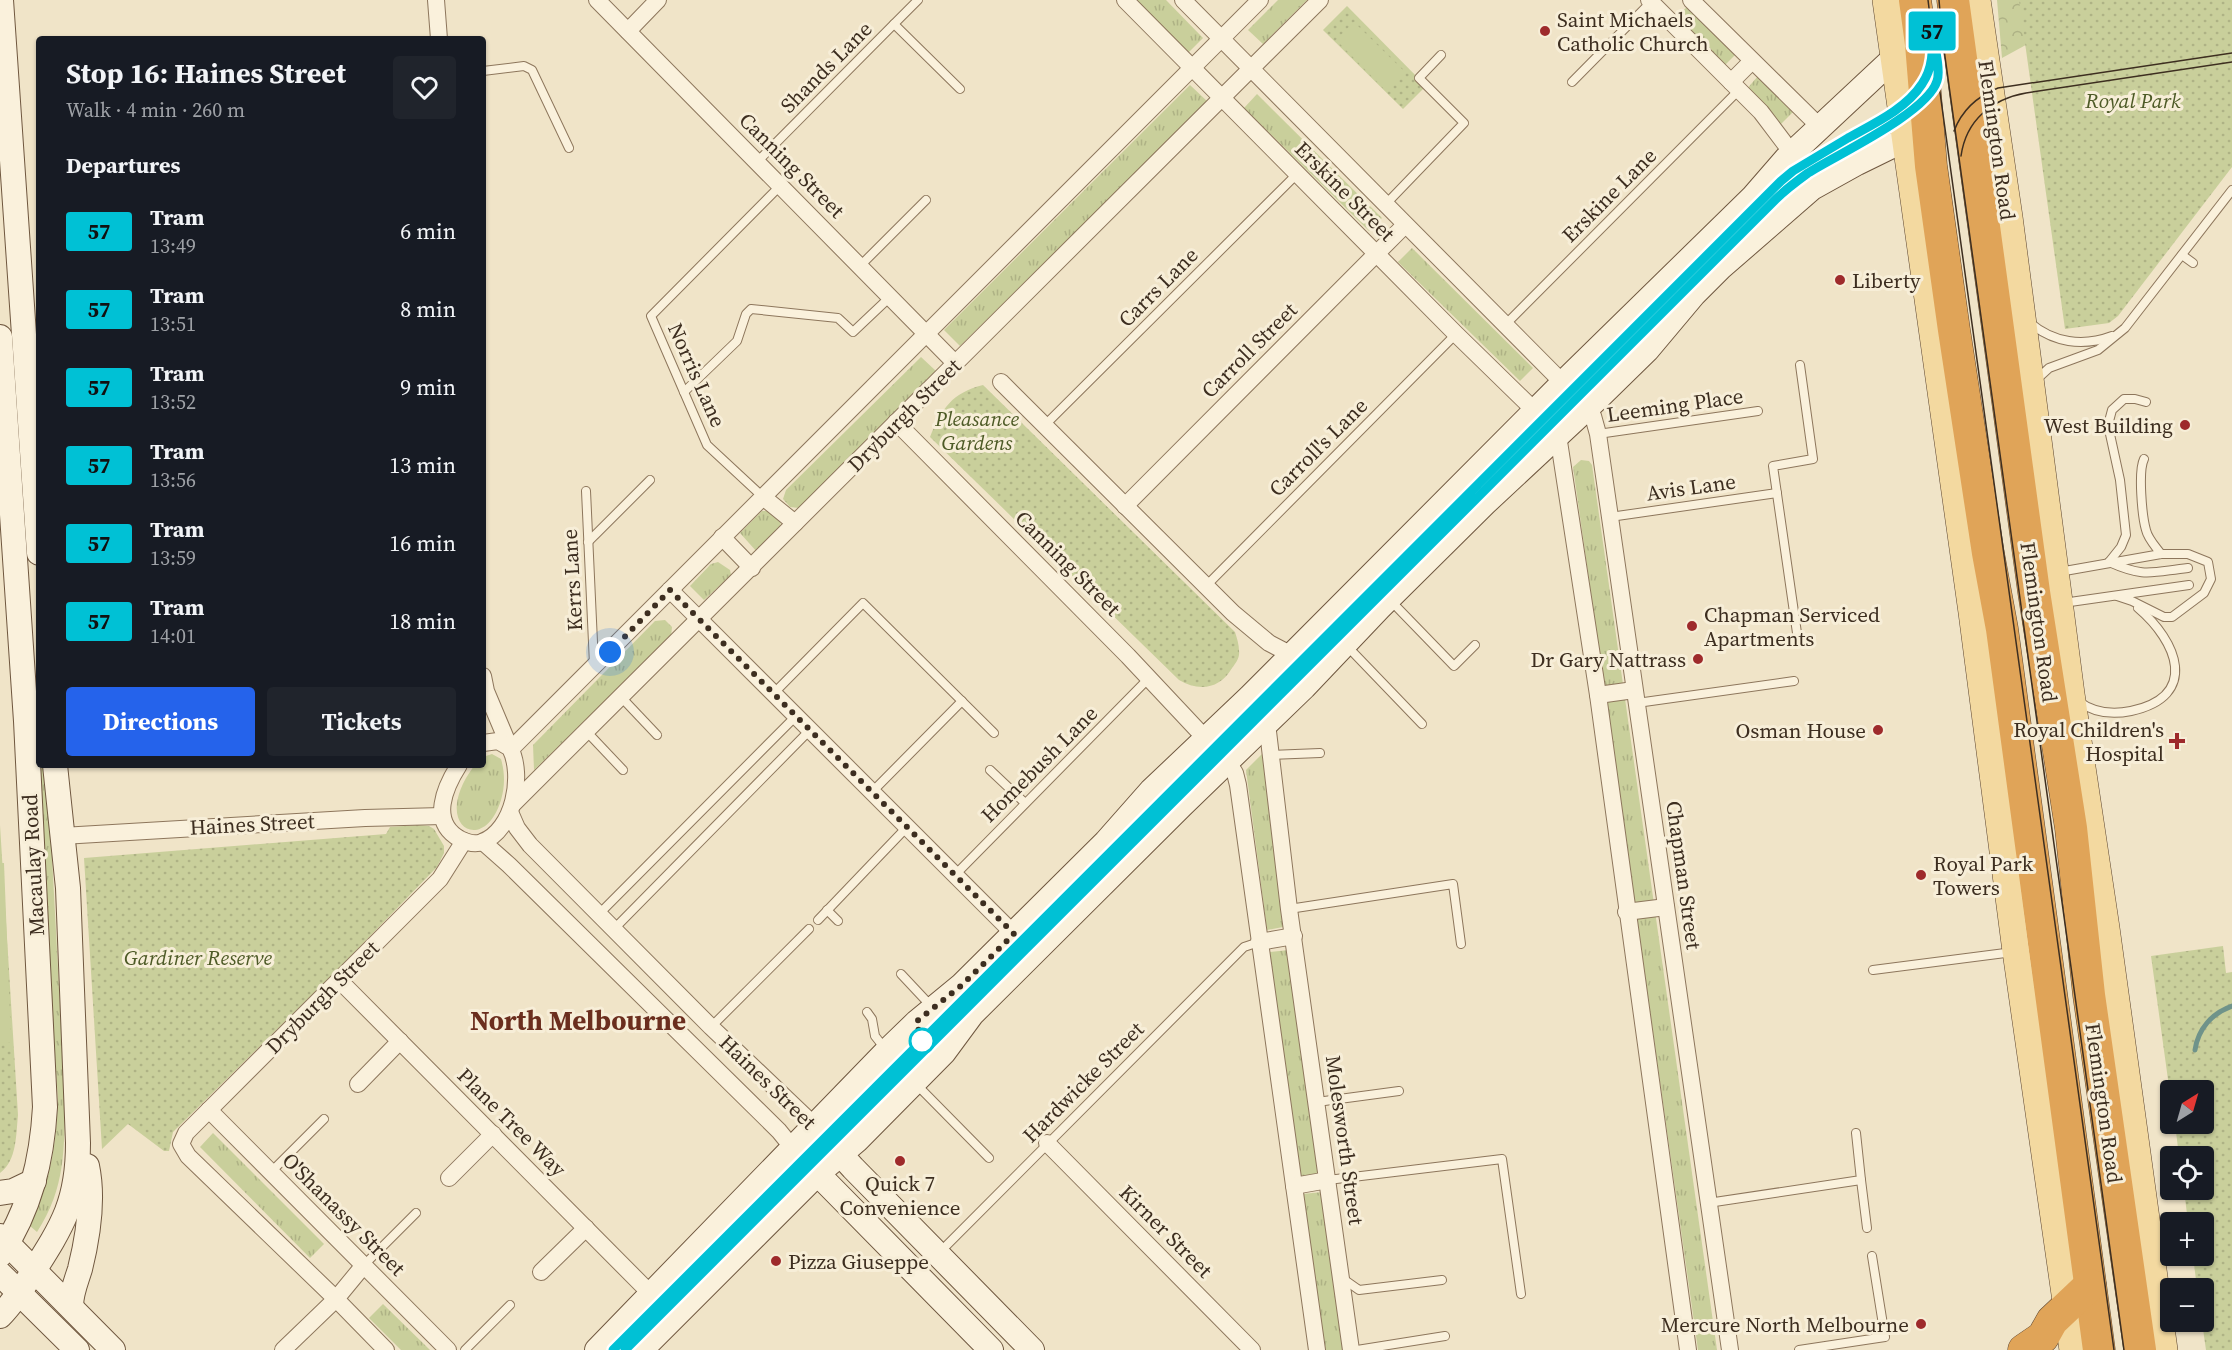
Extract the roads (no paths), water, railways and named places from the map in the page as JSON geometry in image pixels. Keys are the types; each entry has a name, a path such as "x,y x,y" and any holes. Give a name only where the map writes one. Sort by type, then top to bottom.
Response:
{"highway":[{"name":"Flemington Road","path":"1953,0 2063,688 2071,828 2089,995 2140,1350"},
{"name":"Flemington Road","path":"1917,14 1916,133 1954,330 1988,553 1984,600 2017,839 2064,1105 2099,1350"},
{"path":"1916,133 1939,115 1951,96 1957,77 1960,54"},
{"path":"1984,600 2046,590"},
{"path":"2024,1350 2043,1336 2052,1321 2090,1285"}],"main road":[{"name":"Flemington Road","path":"1886,0 1894,58 1916,133"},
{"name":"Flemington Road","path":"1977,0 2022,313 2046,590"},
{"path":"1894,58 1910,43 1917,14"},
{"name":"Flemington Road","path":"2063,688 2109,951 2164,1350"},
{"name":"Flemington Road","path":"2017,839 2016,951 2073,1350"}],"street":[{"path":"1,0 8,224 32,367 36,484"},
{"path":"436,0 439,36"},
{"name":"Canning Street","path":"597,0 955,363"},
{"path":"628,31 658,0"},
{"name":"Erskine Street","path":"1125,0 1535,411"},
{"name":"Erskine Street","path":"1183,0 1563,383"},
{"name":"Dryburgh Street","path":"511,748 1260,0"},
{"name":"Dryburgh Street","path":"483,842 496,832 511,808 621,697 1320,0"},
{"path":"1691,0 1820,127"},
{"path":"1650,1 1765,117 1792,153"},
{"path":"597,1350 887,1051 962,985 1014,934 1106,842 1151,791 1250,697 1563,383 1753,197 1792,153 1894,58"},
{"path":"1735,86 1752,61"},
{"path":"641,1350 817,1173 841,1154 915,1082 944,1052 964,1023 1032,953 1268,723 1388,599 1492,496 1647,350 1706,282 1806,193 1857,163 1916,133"},
{"name":"Carroll Street","path":"1125,506 1405,225"},
{"name":"Macaulay Road","path":"0,337 18,587 33,721 45,1107 44,1143 34,1181 23,1211 3,1244"},
{"path":"1001,382 1257,634 1292,655"},
{"path":"1563,383 1588,408"},
{"name":"Chapman Street","path":"1588,408 1598,434 1730,1350"},
{"path":"1535,411 1558,435 1598,694 1626,912 1688,1350"},
{"name":"Canning Street","path":"896,422 1149,678 1205,738"},
{"path":"763,497 795,523"},
{"path":"722,537 752,568"},
{"path":"18,587 28,555 36,545"},
{"path":"670,590 1032,953"},
{"path":"486,686 511,748 516,775 511,808"},
{"path":"1598,694 1635,696"},
{"path":"1250,697 1263,712 1268,723"},
{"name":"Molesworth Street","path":"1268,723 1289,909 1351,1350"},
{"path":"1205,738 1228,762 1235,773 1238,786 1317,1350"},
{"path":"486,743 498,741 511,748"},
{"name":"Macaulay Road","path":"34,1270 59,1231 71,1203 77,1176 78,1142 68,888 55,768"},
{"path":"457,768 445,790 442,800 442,816 450,832 464,841 483,842"},
{"name":"Haines Street","path":"511,808 523,837 711,1027 814,1125 1032,1350"},
{"name":"Haines Street","path":"62,836 365,818 442,816"},
{"name":"Dryburgh Street","path":"336,1299 184,1151 181,1144 183,1136 440,879 464,841"},
{"name":"Haines Street","path":"483,842 779,1131 792,1148 991,1350"},
{"path":"1626,912 1666,907"},
{"path":"1259,942 1294,936"},
{"name":"Plane Tree Way","path":"340,981 652,1295"},
{"path":"358,1084 400,1041"},
{"name":"O'Shanassy Street","path":"209,1110 448,1350"},
{"path":"448,1179 493,1134"},
{"path":"71,1306 73,1289 83,1253 90,1197 86,1164 78,1142"},
{"name":"Kirner Street","path":"1047,1143 1252,1350"},
{"path":"1294,1186 1328,1180"},
{"path":"0,1193 13,1191 34,1181"},
{"path":"541,1272 586,1228"},
{"path":"3,1244 34,1270 113,1350"},
{"path":"283,1350 336,1299 364,1265"},
{"path":"0,1316 34,1270"},
{"path":"0,1274 66,1342"},
{"path":"336,1299 386,1350"}],"lane":[{"name":"Shands Lane","path":"757,162 918,0"},
{"path":"1572,82 1650,1"},
{"name":"Shands Lane","path":"894,24 960,89"},
{"path":"1385,205 1464,123 1419,78 1441,55"},
{"path":"486,71 524,66 532,70 569,148"},
{"name":"Erskine Lane","path":"1505,325 1735,86"},
{"name":"Carrs Lane","path":"1044,426 1297,174"},
{"name":"Norris Lane","path":"763,497 708,445 651,316 781,185"},
{"path":"2030,387 2049,368 2088,355 2106,345 2118,334 2139,313 2232,190"},
{"path":"860,266 926,200"},
{"path":"2182,255 2193,263"},
{"path":"684,392 737,341 746,314 751,309 838,318 853,332 891,297"},
{"path":"2022,313 2043,333 2061,341 2088,342 2118,334"},
{"name":"Carroll's Lane","path":"1206,586 1456,334"},
{"path":"1797,633 1773,466 1813,459 1800,365"},
{"path":"2109,562 2121,547 2126,535 2120,480 2108,425 2112,410 2124,399 2146,402"},
{"name":"Leeming Place","path":"1598,434 1758,411"},
{"path":"2144,459 2140,465 2139,478 2146,531 2161,554"},
{"path":"588,542 650,480"},
{"name":"Kerrs Lane","path":"586,491 594,667"},
{"name":"Avis Lane","path":"1610,517 1777,493"},
{"path":"2046,590 2109,562 2161,554 2188,554 2208,562 2211,579 2204,593 2176,615 2168,618 2157,615 2121,597"},
{"path":"2109,562 2143,574 2187,568"},
{"path":"2046,590 2121,597 2188,585"},
{"path":"2063,688 2091,709 2108,713 2154,704 2162,699 2169,690 2174,673 2173,653 2169,644 2152,620 2121,597"},
{"path":"1388,599 1454,666 1475,645"},
{"path":"774,693 862,603 994,733"},
{"path":"1345,645 1422,724"},
{"name":"Homebush Lane","path":"955,876 1149,678"},
{"path":"1635,696 1794,681"},
{"path":"621,697 657,735"},
{"path":"872,792 962,701"},
{"path":"599,914 796,716"},
{"path":"614,929 810,730"},
{"path":"587,732 623,770"},
{"path":"1270,755 1320,753"},
{"path":"990,770 1025,803"},
{"path":"818,920 907,827"},
{"path":"1289,909 1453,884 1461,944"},
{"path":"827,910 838,921"},
{"path":"711,1027 800,944 809,929"},
{"name":"Hardwicke Street","path":"938,1254 1244,948 1259,942"},
{"path":"1873,970 2016,951"},
{"path":"901,974 933,1009"},
{"path":"867,1011 872,1019 875,1036 887,1051"},
{"path":"915,1082 989,1158"},
{"path":"1317,1102 1399,1091"},
{"path":"271,1172 324,1119"},
{"path":"1856,1133 1867,1228"},
{"path":"1328,1180 1502,1159 1521,1294"},
{"path":"1708,1203 1861,1180"},
{"path":"364,1265 416,1213"},
{"path":"1799,1350 1885,1337 1872,1256"},
{"path":"1341,1278 1359,1290 1442,1280"},
{"path":"465,1350 510,1305"},
{"path":"1356,1350 1445,1336"}],"waterway":[{"path":"2195,1050 2199,1035 2212,1017 2232,1006"}],"tram line":[{"path":"1928,0 1933,40"},
{"path":"1939,0 2124,1350"},
{"path":"613,1350 1781,181 1815,157 1907,101 1926,79 1933,52 1932,31"},
{"name":"57","path":"613,1350 1781,181 1793,171 1894,111 1913,96 1928,74 1933,52 1932,31 1938,78 1923,102 1903,117 1808,173 1776,199 625,1350"},
{"path":"1647,328 1786,189 1820,165 1902,118 1921,104 1932,91 1938,78 1943,38"},
{"path":"1954,131 1961,117 1972,105 1984,95 1998,88 2232,53"},
{"path":"1961,156 1968,132 1975,122 1983,113 2002,100 2026,93 2232,62"},
{"path":"1938,78 2114,1350"},
{"path":"1118,856 1445,530"}],"place":[{"name":"Saint Michaels Catholic Church","path":"1545,31"},
{"name":"Liberty","path":"1840,280"},
{"name":"West Building","path":"2185,425"},
{"name":"Chapman Serviced Apartments","path":"1692,626"},
{"name":"Dr Gary Nattrass","path":"1698,659"},
{"name":"Osman House","path":"1878,730"},
{"name":"Royal Children's Hospital","path":"2177,741"},
{"name":"Royal Park Towers","path":"1921,875"},
{"name":"Quick 7 Convenience","path":"900,1161"},
{"name":"Pizza Giuseppe","path":"776,1261"},
{"name":"Mercure North Melbourne","path":"1921,1324"}],"district":[{"name":"North Melbourne","path":"578,1020"}],"park label":[{"name":"Royal Park","path":"2133,100"},
{"name":"Pleasance Gardens","path":"977,430"},
{"name":"Gardiner Reserve","path":"198,957"}]}
